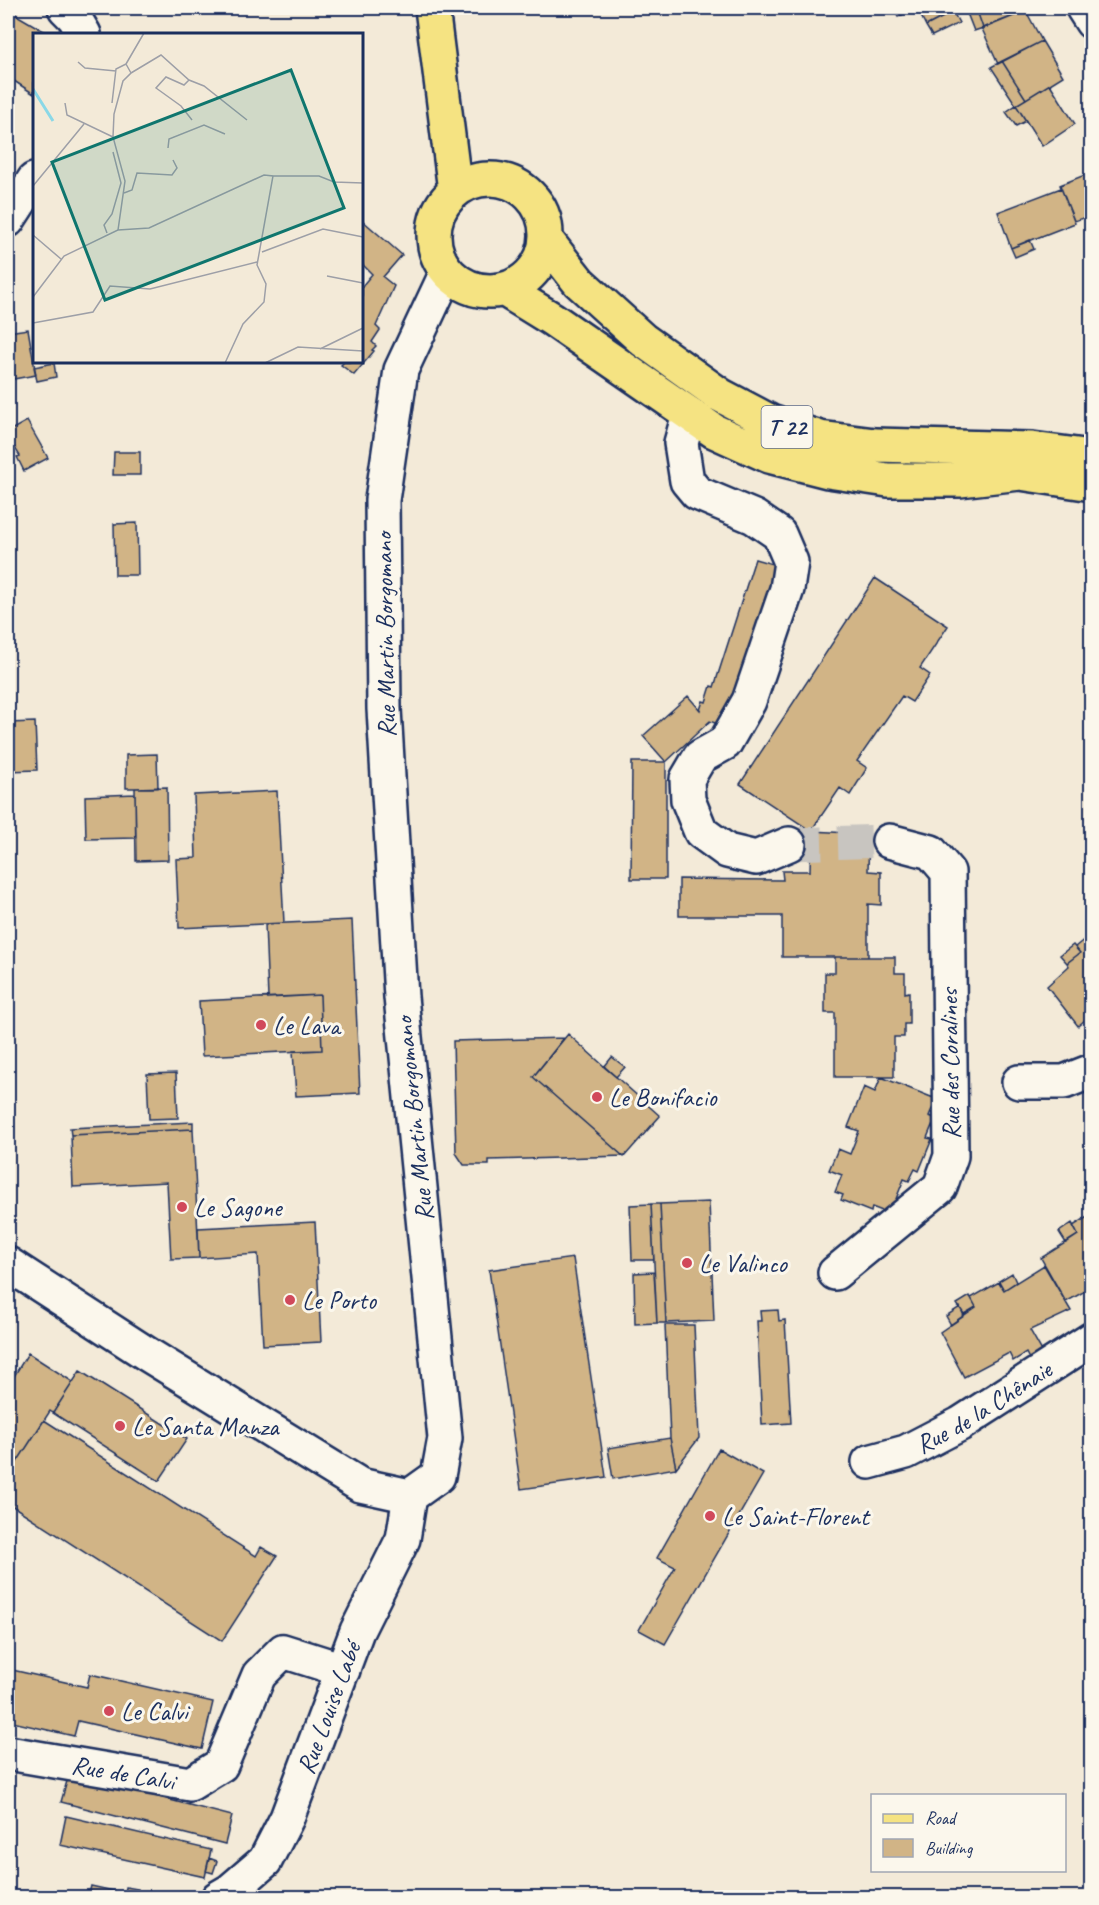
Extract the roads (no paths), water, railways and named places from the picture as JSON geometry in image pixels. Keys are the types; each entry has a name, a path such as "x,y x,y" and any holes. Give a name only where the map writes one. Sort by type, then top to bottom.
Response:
{"main road":[{"path":"432,8 455,192"},
{"path":"490,179 509,182 525,191 538,205 545,222 546,241 533,273 520,284 505,290 489,292 474,290 459,283 447,272 438,257 434,239 436,221 443,205 455,192 471,182 490,179"},
{"name":"T 22","path":"546,241 579,282 643,340 720,395 771,423 820,438 875,445 1032,448 1092,457"},
{"name":"T 22","path":"505,290 552,319 714,431 769,456 828,471 888,480 960,480 1020,473 1092,484"}],"street":[{"path":"65,8 74,17 83,33"},
{"path":"1083,8 1092,22"},
{"path":"8,220 33,182"},
{"name":"Rue Martin Borgomano","path":"410,1496 438,1476 445,1438 401,997 384,709 382,500 401,370 447,272"},
{"path":"689,414 681,443 687,481 697,493 754,517 779,534 791,562 787,589 749,701 725,743 700,757 687,779 688,800 701,832 727,851 756,858 789,844"},
{"name":"Rue des Coralines","path":"835,1273 940,1187 951,1156 948,872 932,852 889,841"},
{"path":"1019,1082 1064,1082 1092,1071"},
{"path":"8,1264 157,1360 360,1485 410,1496"},
{"name":"Rue de la Chênaie","path":"868,1462 906,1452 960,1424 1092,1339"},
{"name":"Rue Louise Labé","path":"218,1898 231,1891 265,1862 287,1818 357,1631 403,1539 410,1496"},
{"name":"Rue de Calvi","path":"8,1753 190,1784 221,1765 259,1675 283,1651 343,1670"}],"tunnel":[{"path":"789,844 889,841"}],"place":[{"name":"Le Lava","path":"261,1025"},
{"name":"Le Bonifacio","path":"597,1097"},
{"name":"Le Sagone","path":"182,1207"},
{"name":"Le Valinco","path":"687,1263"},
{"name":"Le Porto","path":"290,1300"},
{"name":"Le Santa Manza","path":"120,1426"},
{"name":"Le Saint-Florent","path":"710,1516"},
{"name":"Le Calvi","path":"109,1711"}]}
